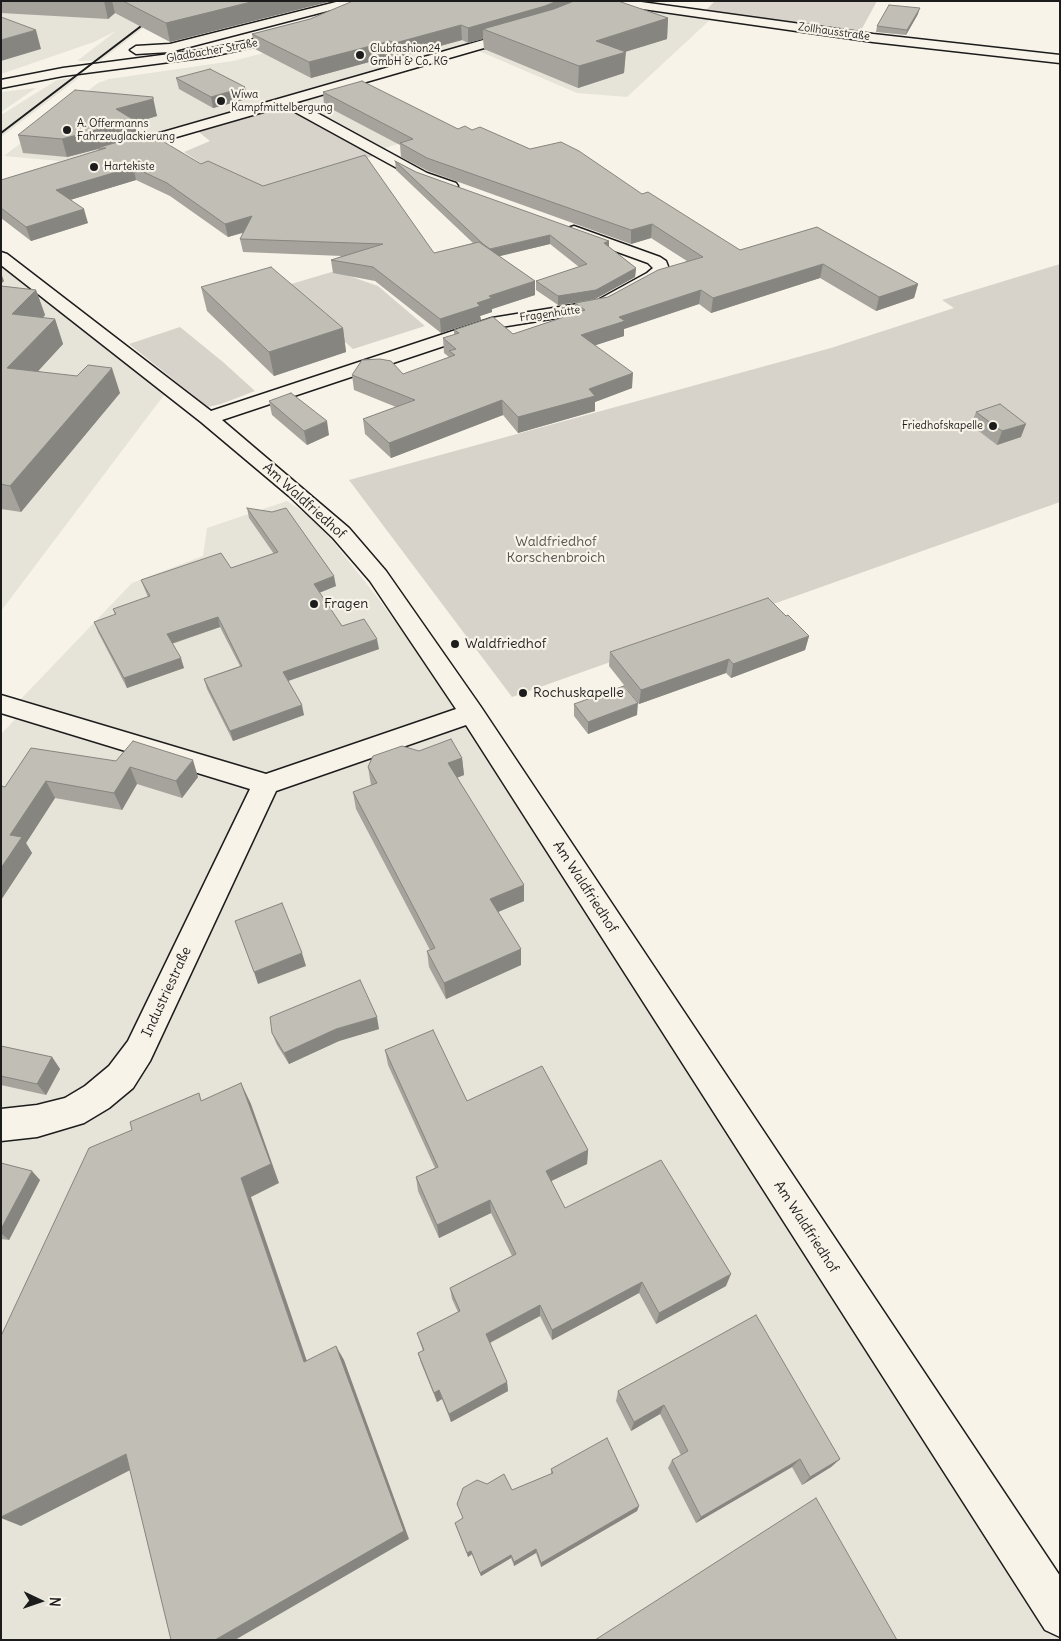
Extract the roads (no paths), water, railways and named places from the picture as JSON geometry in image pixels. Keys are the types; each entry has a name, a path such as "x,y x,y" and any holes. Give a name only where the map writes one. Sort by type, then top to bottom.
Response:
{"street":[{"name":"Zollhausstraße","path":"608,1 874,38 1060,59"},
{"name":"Gladbacher Straße","path":"136,50 170,48 357,8"},
{"path":"110,151 530,30"},
{"name":"Gladbacher Straße","path":"1,84 35,77 208,53 252,45 300,32"},
{"path":"285,101 422,176 465,191"},
{"name":"Fragenhütte","path":"208,418 498,322 600,306 653,276 661,269 660,264 654,260 558,224"},
{"name":"Am Waldfriedhof","path":"1,257 208,418 318,511 341,533 388,589 472,713 1060,1615"},
{"path":"1,704 266,784 472,713"},
{"name":"Industriestraße","path":"1,1125 38,1121 72,1112 97,1097 121,1077 139,1051 266,784"}],"railway":[{"path":"1,133 174,1"}],"place":[{"name":"Clubfashion24 GmbH & Co. KG","path":"360,55"},
{"name":"Wiwa Kampfmittelbergung","path":"221,101"},
{"name":"A. Offermanns Fahrzeuglackierung","path":"67,130"},
{"name":"Hartekiste","path":"94,167"},
{"name":"Friedhofskapelle","path":"993,426"},
{"name":"Fragen","path":"314,604"},
{"name":"Waldfriedhof","path":"455,644"},
{"name":"Rochuskapelle","path":"523,693"}],"park label":[{"name":"Waldfriedhof Korschenbroich","path":"556,550"}]}
